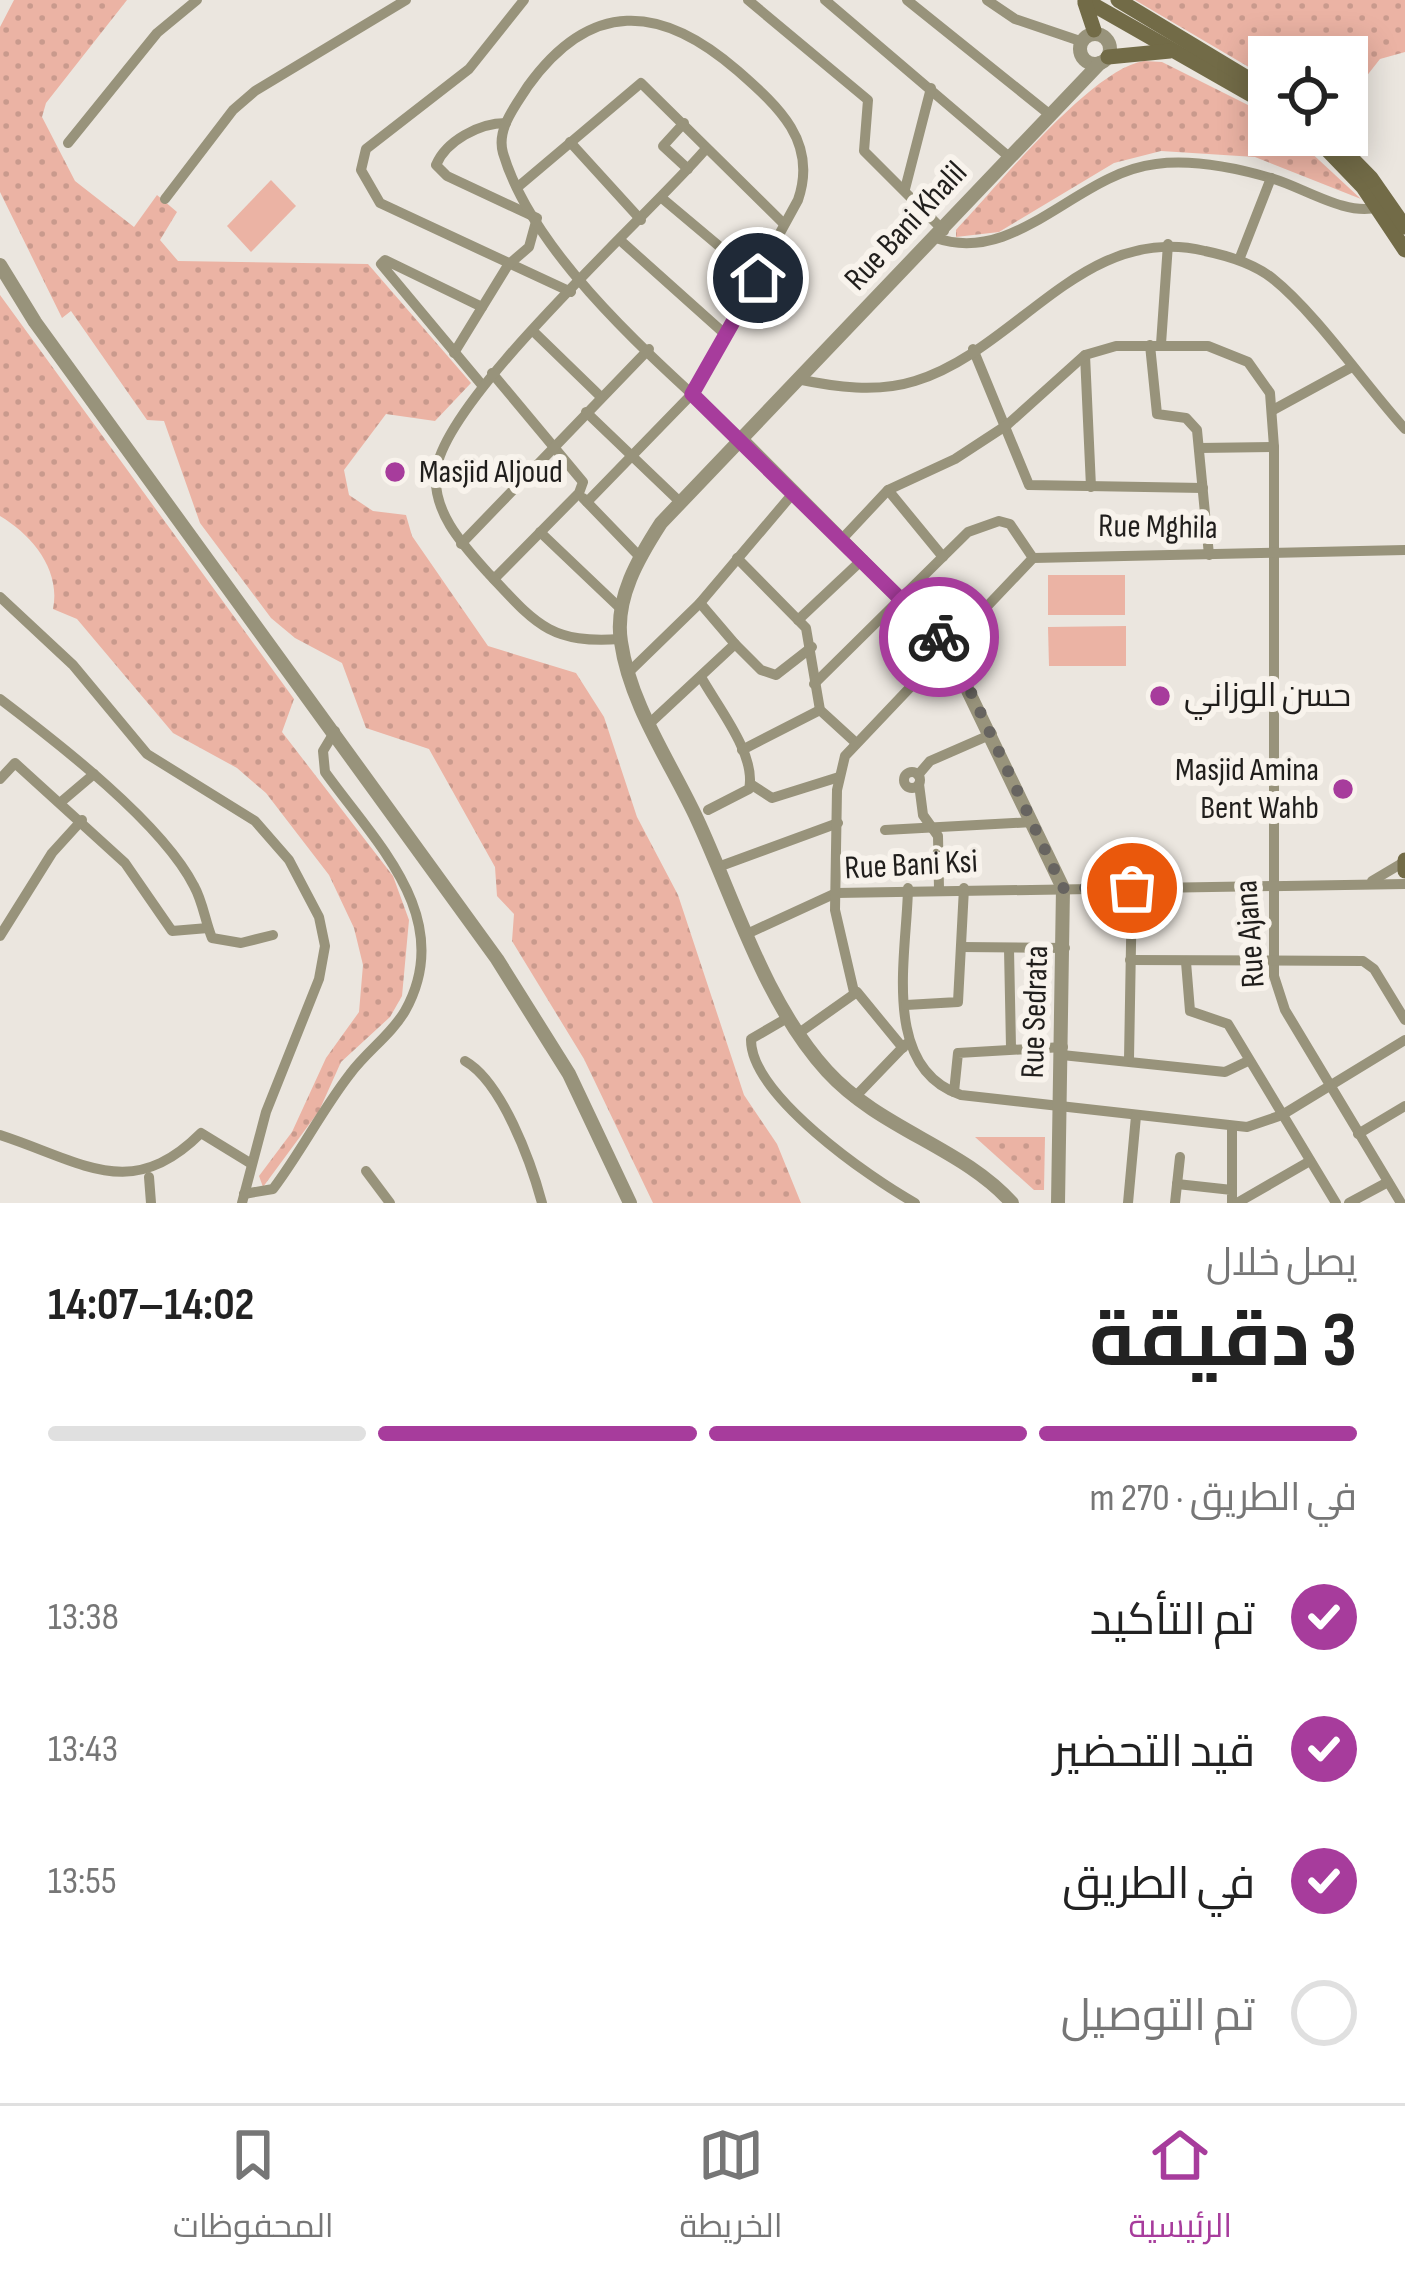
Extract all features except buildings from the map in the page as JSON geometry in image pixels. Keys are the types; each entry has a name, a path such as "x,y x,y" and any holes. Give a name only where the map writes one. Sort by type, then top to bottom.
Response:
{"main road":[{"path":"1087,41 1084,0 1122,10 1248,79"},
{"path":"1122,10 1178,51 1248,93"},
{"path":"1106,57 1178,51"},
{"path":"1331,156 1378,207 1405,250"},
{"path":"1350,156 1405,227"},
{"path":"1405,861 1405,871"}],"street":[{"path":"68,143 157,33 197,0"},
{"path":"165,199 233,110 255,91 406,0"},
{"path":"524,0 469,69 366,148 360,162 380,203 508,265 575,288"},
{"path":"748,0 868,100 864,151 905,189 940,234 957,245 995,241 1094,185 1153,164 1219,166 1271,178 1360,211 1378,207"},
{"path":"825,0 1008,155"},
{"path":"907,0 1049,113"},
{"path":"987,0 1015,19 1087,41 1106,57"},
{"path":"1079,85 1087,41 1122,10"},
{"name":"Rue Bani Khalil","path":"1012,1203 982,1176 887,1124 854,1098 799,1034 649,724 620,639 622,610 639,556 680,502 1106,57 1122,10"},
{"path":"494,579 692,394 758,278 805,172 798,136 788,119 689,31 643,14 608,18 569,40 532,80 506,123 503,153 575,288"},
{"path":"1087,41 1105,38 1106,57"},
{"path":"519,186 638,83 784,224"},
{"path":"905,189 931,88"},
{"path":"506,123 490,124 446,147 436,165 447,176 537,218"},
{"path":"684,124 663,148 688,169"},
{"path":"570,142 641,220"},
{"path":"620,639 587,641 551,634 461,544 437,498 435,474 452,429 482,385 704,151"},
{"path":"1239,260 1271,178"},
{"path":"663,199 758,278"},
{"path":"454,353 508,265 529,247 537,218"},
{"path":"621,241 726,335"},
{"path":"1168,244 1155,344 1157,414 1194,422 1209,555"},
{"path":"797,379 828,386 919,380 973,350 1085,270 1124,253 1168,244 1239,260 1286,292 1405,429"},
{"path":"482,307 382,261 381,268 482,385"},
{"path":"0,265 34,322 522,997 576,1088 630,1203"},
{"name":"Rue Sedrata","path":"575,288 649,350 946,645 1063,888 1058,1203"},
{"path":"532,332 601,397"},
{"path":"842,538 888,490 955,459 1007,425 1085,355 1116,346 1208,346 1248,362 1264,379 1273,410 1350,368"},
{"path":"461,544 649,350"},
{"path":"973,350 1029,485 1203,488"},
{"path":"1085,355 1091,487"},
{"path":"492,374 582,478 583,498 639,556"},
{"name":"Rue Ajana","path":"1273,410 1272,962 1285,1010 1401,1203"},
{"path":"586,412 680,502"},
{"path":"1199,448 1274,447"},
{"path":"888,490 943,557"},
{"path":"629,672 700,603 795,491"},
{"path":"814,684 968,532 999,521 1017,529 1033,558 855,742 839,776 836,920 854,992 934,1081 954,1092 1232,1128 1282,1115 1405,1040"},
{"path":"540,532 622,610"},
{"name":"Rue Mghila","path":"1033,558 1405,550"},
{"path":"737,558 798,620 812,647 820,710 855,742"},
{"path":"798,620 863,559"},
{"path":"0,597 73,664 158,764 255,821 289,860 319,917 325,946 319,980 250,1163 243,1198 273,1189 352,1072 398,1022 416,980 420,933 412,893 326,772 323,751 334,731"},
{"path":"700,603 766,674 776,675 812,647"},
{"path":"649,724 735,644"},
{"path":"701,677 742,750 752,785 772,798 839,776"},
{"path":"0,699 94,774 184,868 208,928 220,942 273,935"},
{"path":"742,750 820,710"},
{"path":"938,889 938,840 923,815 918,779 930,761 992,734"},
{"path":"0,779 15,763 62,802 141,882 172,931 208,928"},
{"path":"62,802 94,774"},
{"path":"708,810 752,785"},
{"path":"0,936 52,853 82,820"},
{"path":"885,830 1033,822"},
{"path":"718,867 838,823"},
{"name":"Rue Bani Ksi","path":"1372,881 1405,861"},
{"name":"Rue Bani Ksi","path":"749,933 836,893 908,888 1405,884"},
{"path":"854,1098 905,1045 908,888"},
{"path":"1129,1059 1132,888"},
{"path":"906,1005 958,1002 964,889"},
{"path":"961,947 1065,948"},
{"path":"954,1092 958,1053 1007,1053 1010,1047 1009,949"},
{"path":"1130,960 1368,963 1405,1020"},
{"path":"1186,962 1190,1011 1228,1024 1336,1203"},
{"path":"799,1034 854,992"},
{"path":"789,1017 751,1039 751,1050 769,1078 855,1166 915,1203"},
{"path":"1010,1047 1225,1072 1248,1061"},
{"path":"465,1061 490,1082 520,1136 542,1203"},
{"path":"1358,1134 1405,1106"},
{"path":"1128,1203 1136,1116"},
{"path":"1232,1128 1234,1199"},
{"path":"0,1135 90,1170 130,1179 164,1170 201,1133 250,1163"},
{"path":"1175,1203 1180,1157"},
{"path":"1178,1184 1234,1199 1310,1161"},
{"path":"366,1171 389,1203"},
{"path":"148,1177 151,1203"},
{"path":"1349,1203 1388,1181"}],"shaded area":[{"path":"14,0 127,0 46,103 42,117 75,181 134,227 157,195 177,212 160,240 178,261 368,264 471,383 435,421 386,414 344,470 349,495 373,511 406,515 412,536 488,646 576,673 604,717 637,817 678,895 744,1095 777,1144 801,1203 653,1203 584,1059 512,941 514,914 497,896 495,867 429,749 366,728 342,663 295,638 271,618 200,523 164,421 147,420 71,311 62,318 0,192 0,27"},
{"path":"1135,0 1405,0 1405,52 1380,59 1368,74 1368,36 1248,36 1248,67"},
{"path":"1144,61 1162,62 1248,105 1248,156 1315,156 1361,199 1255,157 1161,151 1114,163 999,232 956,237 956,230 1019,160 1072,107 1122,69"},
{"path":"271,180 296,206 251,252 227,226"},
{"path":"0,295 294,699 282,732 393,876 409,920 402,996 390,1017 341,1062 319,1111 263,1187 259,1176 292,1132 326,1058 359,1012 363,965 354,928 329,875 266,793 237,768 173,733 77,619 53,609 53,581 42,555 0,516"},
{"path":"1048,575 1125,575 1125,615 1048,615"},
{"path":"1126,626 1126,666 1049,666 1048,627"},
{"path":"975,1137 1045,1137 1044,1190 1034,1190"}],"way so far":[{"path":"939,637 960,669 1063,888 1132,888"}],"place":[{"name":"Masjid Aljoud","path":"395,472"},
{"name":"حسن الوزاني","path":"1160,696"},
{"name":"Masjid Amina Bent Wahb","path":"1343,789"}],"route":[{"path":"758,278 692,394 939,637"}]}
